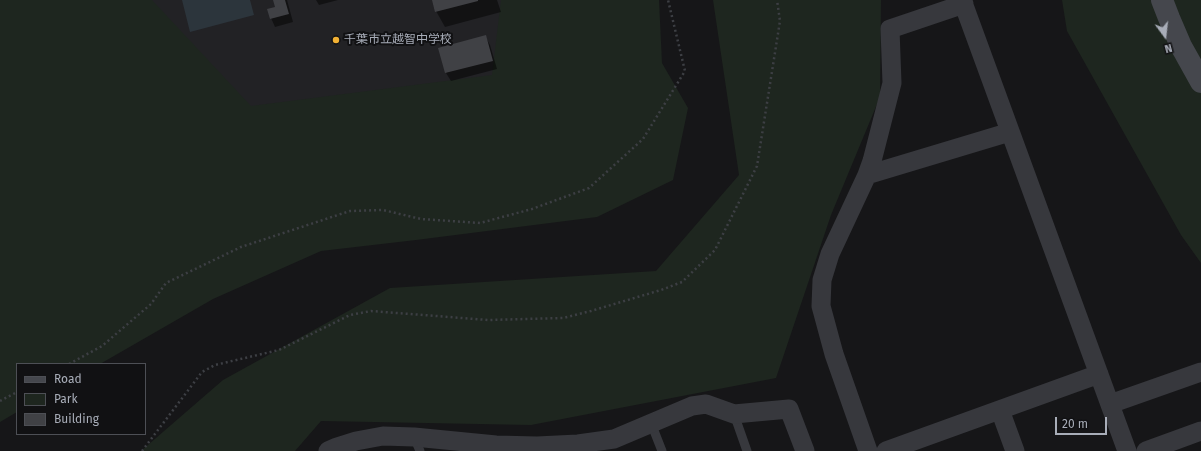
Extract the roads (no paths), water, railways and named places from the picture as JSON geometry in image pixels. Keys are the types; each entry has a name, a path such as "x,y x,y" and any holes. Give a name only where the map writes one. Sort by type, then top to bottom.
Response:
{"street":[{"path":"1162,0 1181,46 1201,82"},
{"path":"868,451 834,354 821,306 822,280 830,254 867,175 872,161 892,83 890,29 963,2 1127,451"},
{"path":"867,175 1010,132"},
{"path":"1110,404 1201,372"},
{"path":"886,451 909,447 1000,410 1099,374"},
{"path":"334,450 356,441 383,436 417,444 497,448 537,446 579,448 614,439 692,406 706,404 734,414 789,409 805,451"},
{"path":"1000,410 1015,451"},
{"path":"1146,451 1201,431"}],"lane":[{"path":"734,414 747,451"},
{"path":"651,423 662,451"}],"place":[{"name":"千葉市立越智中学校","path":"336,40"}]}
